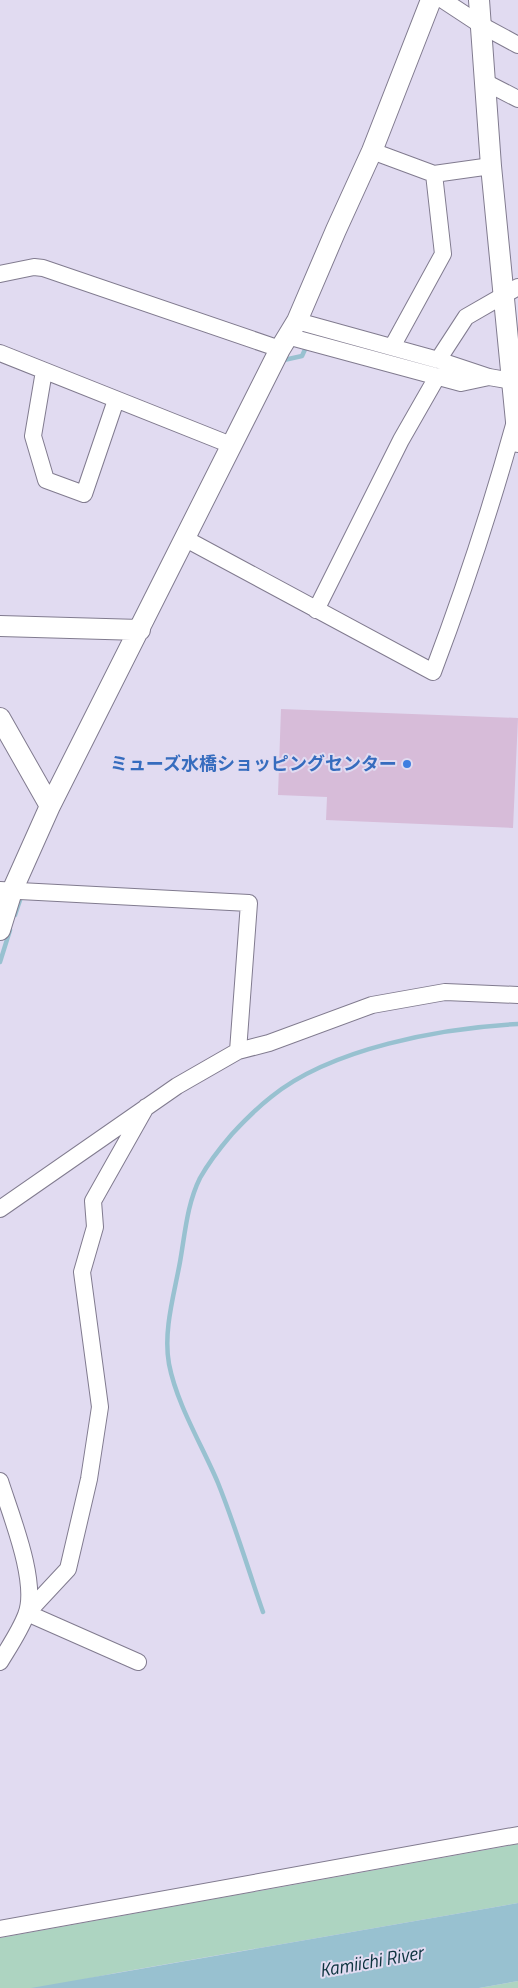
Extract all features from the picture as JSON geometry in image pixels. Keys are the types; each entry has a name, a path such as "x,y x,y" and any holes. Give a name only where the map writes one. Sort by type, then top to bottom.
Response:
{"street":[{"path":"0,930 6,891 288,335 372,151 431,0"},
{"path":"443,0 481,25 518,45"},
{"path":"479,0 491,166 511,291 518,442"},
{"path":"485,82 518,99"},
{"path":"372,151 434,174 491,166"},
{"path":"392,347 442,254 434,174"},
{"path":"0,274 34,266 461,384 489,377"},
{"path":"438,360 466,317 511,291"},
{"path":"288,335 392,347 489,377 516,381"},
{"path":"0,353 231,446"},
{"path":"44,371 33,436 46,480 84,494 116,400"},
{"path":"316,610 401,440 437,377"},
{"path":"184,538 433,672 457,610 493,499 516,419"},
{"path":"0,626 140,630"},
{"path":"0,718 50,806"},
{"path":"6,891 248,904 238,1051"},
{"path":"0,1209 177,1086 238,1051 269,1043 372,1004 445,992 518,995"},
{"path":"0,1662 27,1613 68,1569 89,1479 100,1407 82,1272 94,1227 94,1201 146,1107"},
{"path":"0,1481 27,1566 30,1586 27,1613"},
{"path":"27,1613 138,1662"},
{"path":"0,1929 518,1835"}],"green space":[{"path":"518,1844 518,1903 116,1973 41,1988 0,1988 0,1938"},
{"path":"518,1981 518,1988 479,1988"}],"water":[{"name":"Kamiichi River","path":"518,1903 518,1981 479,1988 31,1988"}],"building":[{"path":"281,709 518,718 513,828 326,820 327,797 278,795"}],"waterway":[{"path":"311,338 313,334 366,349"},
{"path":"283,362 284,360 302,356 307,345"},
{"path":"15,915 22,894"},
{"path":"0,962 10,930"},
{"path":"263,1612 224,1499 184,1410 169,1364 167,1339 170,1313 187,1219 192,1198 200,1178 232,1134 266,1101 296,1080 324,1065 355,1053 422,1036 456,1030 518,1024"}],"place":[{"name":"ミューズ水橋ショッピングセンター","path":"407,764"}]}
